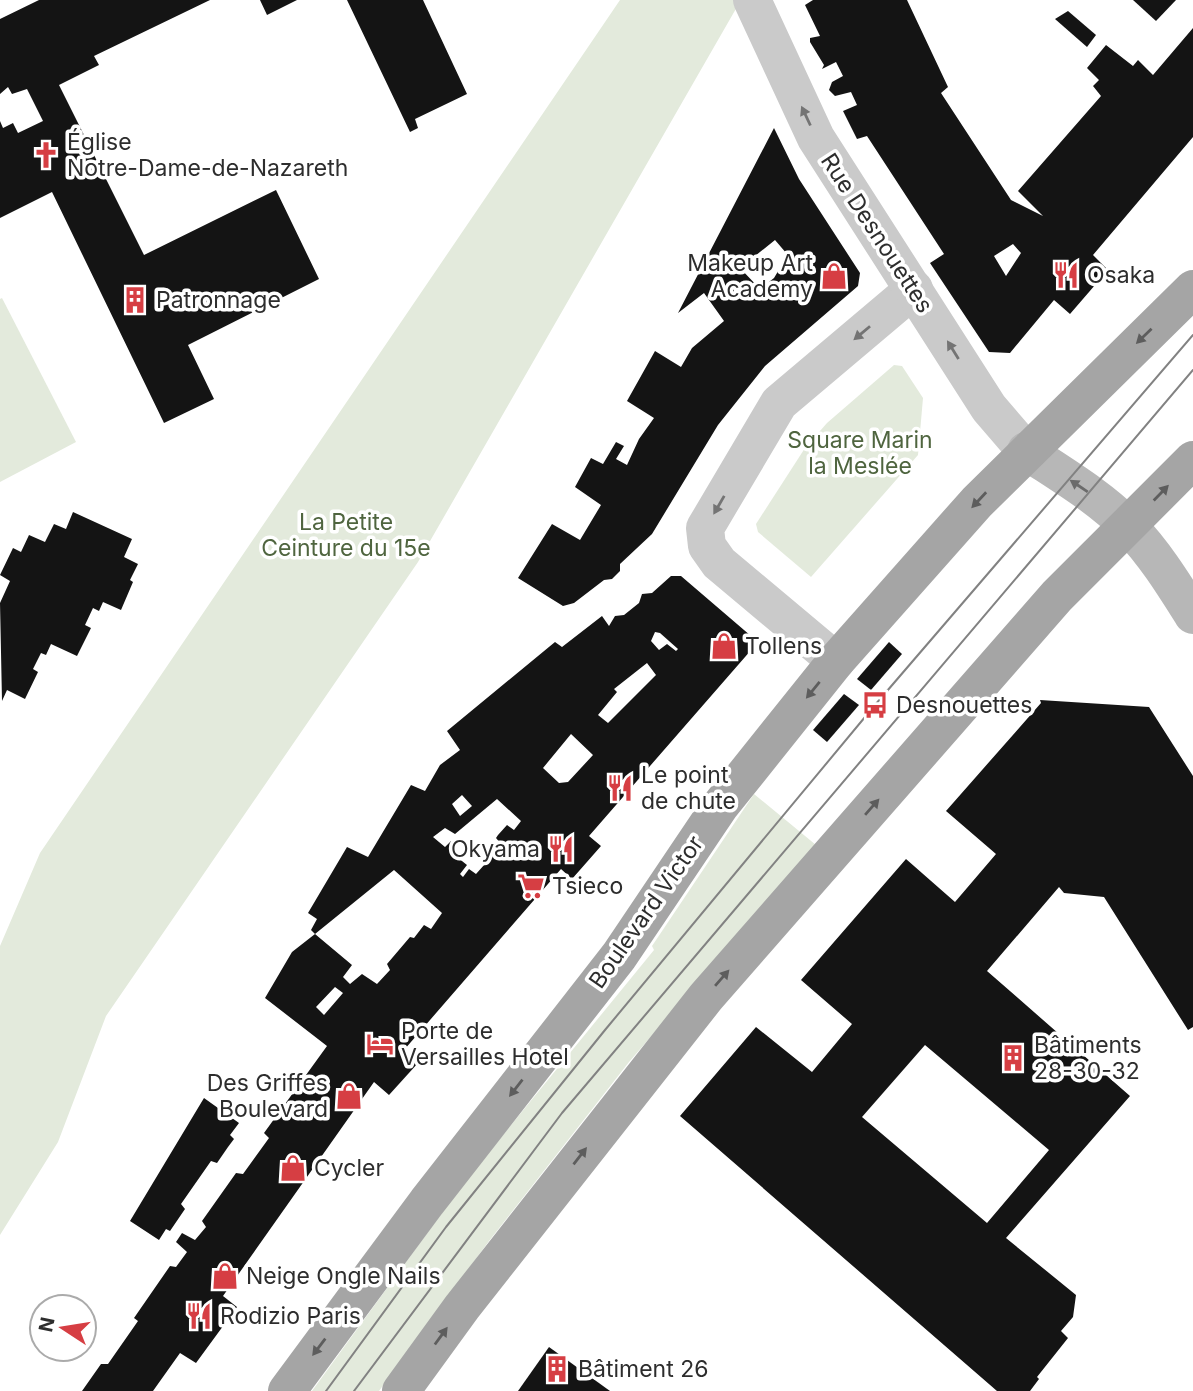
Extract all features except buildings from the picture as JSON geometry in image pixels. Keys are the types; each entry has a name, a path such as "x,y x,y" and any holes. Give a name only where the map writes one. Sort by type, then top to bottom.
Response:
{"main road":[{"name":"Boulevard Victor","path":"287,1391 427,1202 619,956 720,806 836,661 1026,451 1193,289"},
{"path":"1026,451 1089,493 1129,527 1153,555 1193,615"},
{"path":"401,1391 462,1307 706,997 1057,596 1129,527 1193,460"}],"street":[{"name":"Rue Desnouettes","path":"752,0 816,138 989,408 1026,451"},
{"path":"836,661 719,563 707,546 705,528 779,403 914,289"}],"green space":[{"name":"La Petite Ceinture du 15e","path":"620,0 741,0 418,562 106,1016 58,1142 0,1235 0,946 40,853"},
{"path":"2,298 76,442 0,482 0,299"},
{"name":"Square Marin la Meslée","path":"894,365 902,366 923,398 918,455 811,577 758,532 756,524 805,448 827,423"},
{"path":"754,794 816,845 629,1062 489,1241 379,1391 312,1391 463,1184 654,950 652,946"}],"tram line":[{"path":"326,1391 446,1227 605,1030 875,705 1193,335"},
{"path":"354,1391 562,1113 1193,370"}],"place":[{"name":"Église Notre-Dame-de-Nazareth","path":"46,155"},
{"name":"Osaka","path":"1066,275"},
{"name":"Makeup Art Academy","path":"834,276"},
{"name":"Patronnage","path":"135,300"},
{"name":"Tollens","path":"724,646"},
{"name":"Desnouettes","path":"875,705"},
{"name":"Le point de chute","path":"620,788"},
{"name":"Okyama","path":"561,849"},
{"name":"Tsieco","path":"531,886"},
{"name":"Porte de Versailles Hotel","path":"380,1044"},
{"name":"Bâtiments 28-30-32","path":"1013,1058"},
{"name":"Des Griffes Boulevard","path":"349,1096"},
{"name":"Cycler","path":"293,1168"},
{"name":"Neige Ongle Nails","path":"225,1276"},
{"name":"Rodizio Paris","path":"199,1316"},
{"name":"Bâtiment 26","path":"557,1369"}]}
